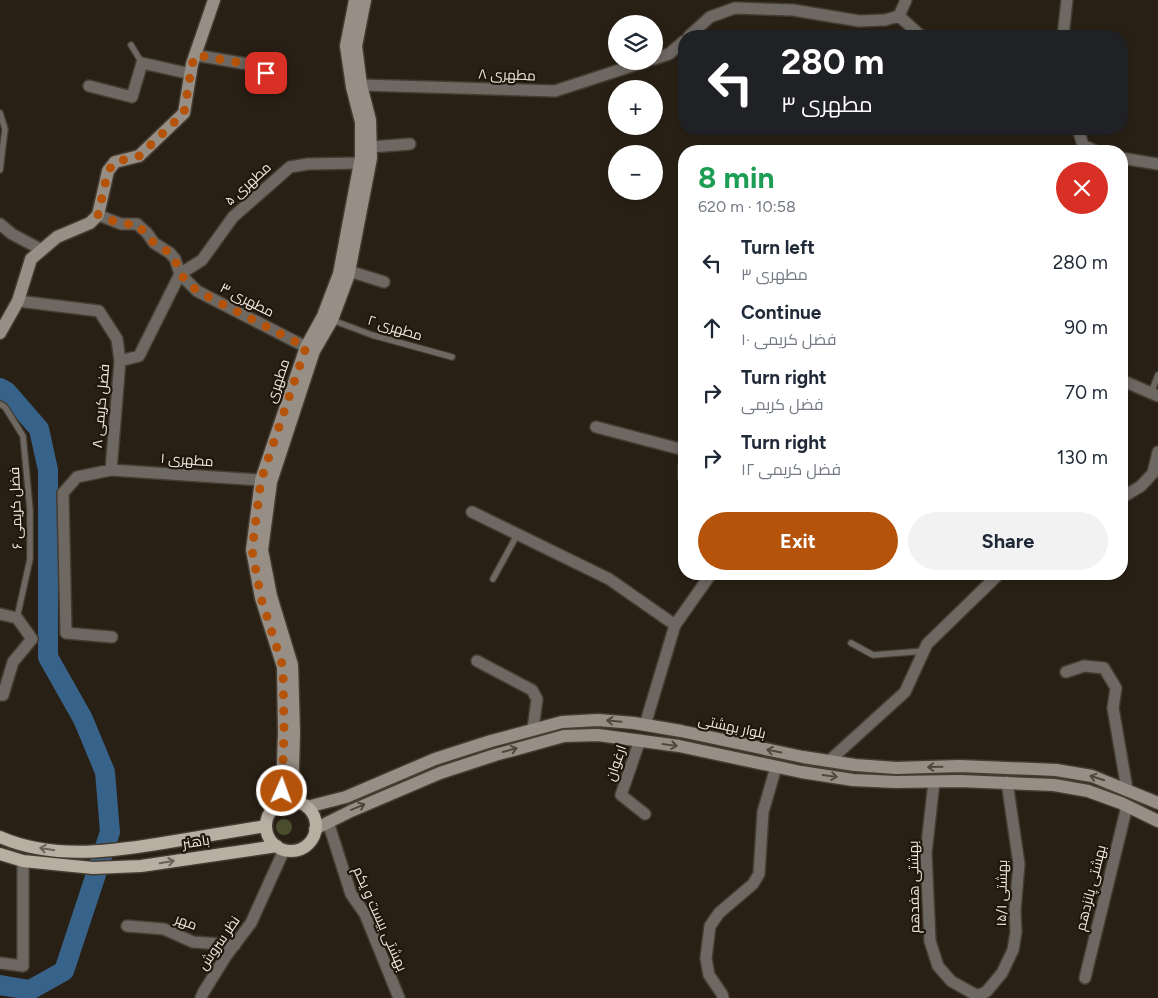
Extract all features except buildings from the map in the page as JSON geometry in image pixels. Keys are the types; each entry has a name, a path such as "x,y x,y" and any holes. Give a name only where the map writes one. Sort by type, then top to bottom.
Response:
{"main road":[{"path":"0,332 18,301 31,259 58,237 90,223 98,215 108,171 115,162 139,156 184,113 196,55 214,0"},
{"name":"مطهری","path":"276,805 282,791 284,733 283,667 261,598 252,550 261,480 306,347 323,316 339,274 360,164 360,122 352,87 346,46 355,0"},
{"name":"مطهری","path":"292,801 294,733 292,666 270,596 262,550 271,482 314,351 332,320 349,271 371,158 370,120 362,86 356,46 365,0"},
{"name":"بلوار بهشتی","path":"307,807 346,797 435,759 533,729 562,722 598,720 644,725 855,765 896,768 960,766 1056,770 1092,776 1158,803"},
{"path":"315,830 328,822 440,773 564,736 598,735 679,746 776,767 853,780 1007,782 1054,785 1088,790 1158,821"},
{"path":"292,801 307,807 315,821 315,830 307,844 292,850 280,848 271,841 267,834 266,826 267,818 276,805 292,801"},
{"name":"باهنر","path":"0,837 14,843 66,852 118,851 266,826"},
{"name":"باهنر","path":"23,861 94,868 141,866 280,848"},
{"path":"0,854 23,861"}],"street":[{"path":"899,16 906,0"},
{"path":"1064,30 1067,0"},
{"path":"696,30 710,17 734,8 793,10 859,21 885,20 899,16"},
{"path":"899,16 914,30"},
{"path":"663,56 669,54 678,46"},
{"path":"196,55 247,64 266,73"},
{"path":"89,86 132,97 142,63 191,74"},
{"name":"مطهری ۸","path":"362,86 555,91 619,70"},
{"path":"371,147 410,144"},
{"path":"1128,159 1158,164"},
{"name":"مطهری ۵","path":"180,274 202,260 233,217 290,167 308,164 360,164"},
{"name":"مطهری ۳","path":"98,215 121,224 137,224 154,243 170,253 175,260 180,274 197,291 306,347"},
{"path":"0,224 12,234 42,250"},
{"path":"349,271 384,282"},
{"path":"120,361 139,356 180,274"},
{"name":"فضل کریمی ۸","path":"18,301 99,311 117,338 120,361 111,470"},
{"path":"1128,383 1155,395"},
{"path":"596,428 678,448"},
{"path":"1128,494 1141,486 1153,473 1158,452"},
{"name":"مطهری ۱","path":"112,637 66,633 63,493 78,477 111,470 261,480"},
{"path":"472,512 609,579 675,625"},
{"path":"644,725 675,625 707,580"},
{"path":"829,761 905,692 927,644 987,580"},
{"path":"0,614 17,618 32,639 13,662 3,695 0,695"},
{"path":"477,661 532,690 538,699 533,729"},
{"path":"1066,672 1084,666 1104,668 1116,688 1113,708 1127,789"},
{"name":"ارغوان","path":"640,740 621,795 645,814"},
{"path":"723,998 708,975 706,958 710,926 719,913 753,884 759,874 762,812 776,767"},
{"name":"بهشتی هفدهم","path":"934,782 926,853 930,941 938,966 951,981 976,995 982,994"},
{"name":"۱۵/۱ بهشتی","path":"982,994 1002,973 1013,950 1016,932 1015,910 1019,864 1007,782"},
{"name":"بهشتی پانزدهم","path":"1085,978 1127,806"},
{"name":"بهشتی بیست و یکم","path":"328,822 351,894 365,914 399,998"},
{"name":"نظر سروش","path":"201,998 203,992 235,944 251,923 280,848"},
{"path":"0,963 23,966 23,861"},
{"name":"مهر","path":"127,926 164,929 193,942 235,944"}],"lane":[{"path":"131,45 142,63"},
{"path":"0,113 5,129 0,170"},
{"name":"مطهری ۲","path":"332,320 452,358"},
{"path":"1155,395 1158,375"},
{"name":"فضل کریمی ۶","path":"0,404 5,407 23,436 30,510 30,558 17,618"},
{"path":"493,579 517,535"},
{"path":"852,643 873,655 924,651"}],"green space":[{"path":"281,819 287,819 292,824 290,833 281,835 276,830 276,824"}],"waterway":[{"path":"0,388 7,392 39,429 48,470 48,657 83,719 105,772 110,832 64,971 30,990 0,985"}],"route":[{"path":"266,73 247,64 196,55 192,64 184,113 139,156 115,162 108,171 98,215 121,224 137,224 154,243 170,253 175,260 180,274 197,291 306,347 261,480 252,550 261,598 283,667 284,733 282,791"}]}
